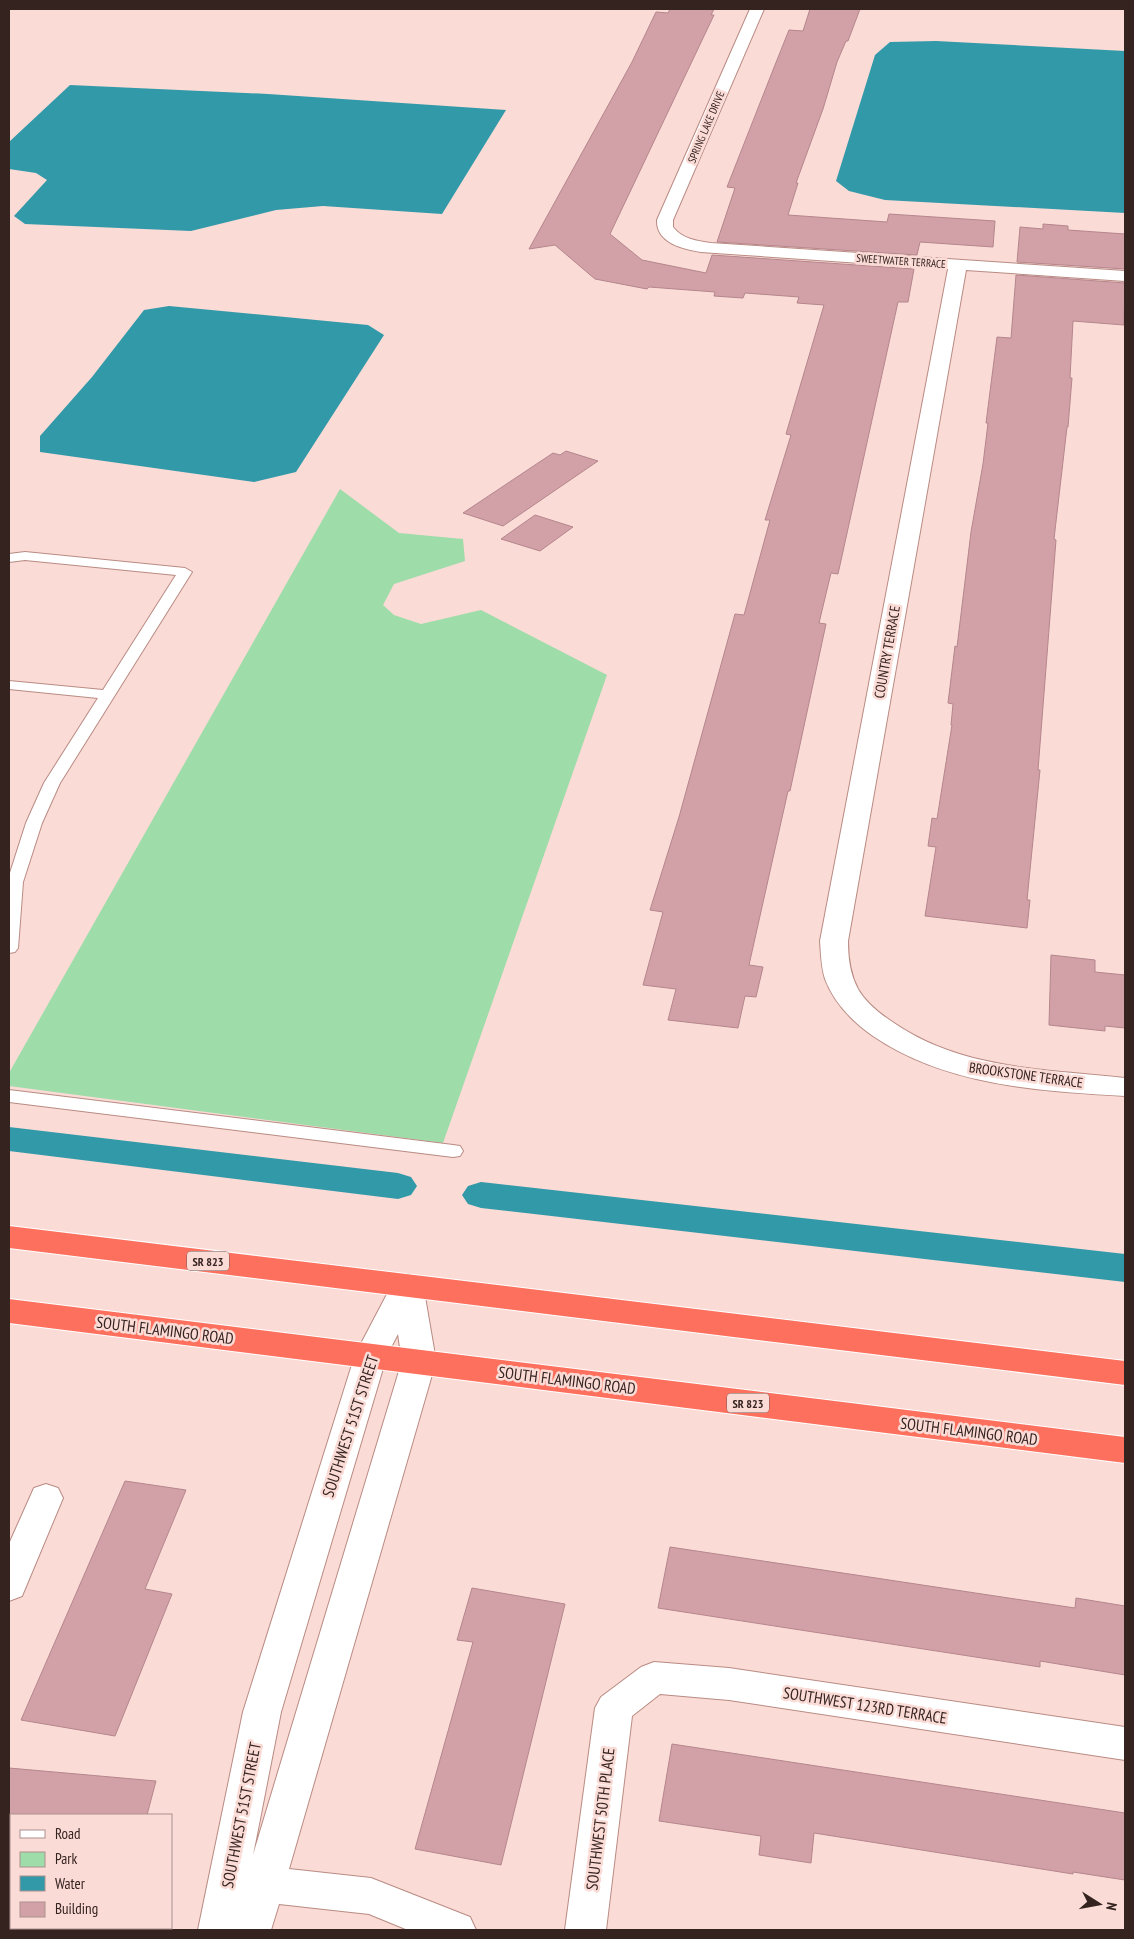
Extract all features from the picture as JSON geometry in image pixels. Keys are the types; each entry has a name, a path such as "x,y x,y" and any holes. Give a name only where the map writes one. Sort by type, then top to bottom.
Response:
{"highway":[{"name":"SR 823","path":"9,1237 1125,1373"},
{"name":"SOUTH FLAMINGO ROAD","path":"9,1311 1125,1450"}],"street":[{"name":"SPRING LAKE DRIVE","path":"678,240 667,232 665,220 756,9"},
{"name":"SWEETWATER TERRACE","path":"678,240 695,246 721,249 1125,276"},
{"name":"COUNTRY TERRACE","path":"876,1025 857,1009 846,994 837,974 834,941 958,265"},
{"name":"BROOKSTONE TERRACE","path":"876,1025 894,1039 915,1049 968,1068 1000,1074 1125,1088"},
{"name":"SOUTHWEST 51ST STREET","path":"218,1930 262,1712 371,1355 407,1285"},
{"path":"251,1930 263,1884 419,1361 407,1285"},
{"path":"9,1586 46,1498"},
{"name":"SOUTHWEST 123RD TERRACE","path":"614,1708 654,1678 729,1684 1125,1744"},
{"name":"SOUTHWEST 50TH PLACE","path":"585,1930 614,1708"},
{"path":"263,1884 372,1896 455,1930"}],"lane":[{"path":"9,558 25,556 185,572 52,783 34,823 16,882 9,948"},
{"path":"9,685 108,695"},
{"path":"9,1096 453,1151"}],"green space":[{"path":"340,489 399,533 463,539 465,561 394,584 383,605 394,615 421,624 481,610 607,675 443,1143 9,1086 9,1073"}],"water":[{"path":"936,41 1125,51 1125,213 885,200 849,191 836,181 875,55 890,42"},
{"path":"70,85 268,94 506,110 442,214 323,206 276,210 191,231 25,224 14,216 47,180 36,173 9,169 9,142"},
{"path":"169,306 368,325 384,335 296,472 254,482 40,452 40,436 92,377 144,310"}],"building":[{"path":"670,9 714,9 711,15 714,15 610,234 642,260 706,273 712,255 914,269 908,302 898,302 838,574 831,573 819,623 826,624 790,791 788,791 749,965 763,967 756,997 745,996 738,1028 668,1020 676,989 643,985 663,912 650,910 679,817 735,614 744,615 770,520 765,520 791,435 786,434 824,305 797,303 799,297 745,293 743,298 714,296 715,292 649,287 647,289 595,279 555,245 529,249 632,62 656,12 668,13"},
{"path":"810,9 860,9 848,41 846,41 837,62 823,109 796,183 798,183 788,215 887,222 889,214 995,221 993,247 920,242 917,255 717,242 735,188 727,187 773,70 789,30 803,31"},
{"path":"1043,224 1068,226 1068,230 1125,234 1125,269 1017,262 1020,227 1043,229"},
{"path":"1016,275 1125,283 1124,325 1073,321 1070,378 1072,378 1054,539 1056,540 1038,770 1040,770 1027,900 1030,900 1027,928 925,916 936,847 928,846 932,818 937,819 952,725 953,704 948,703 971,532 983,464 988,423 986,423 997,337 1011,338"},
{"path":"566,451 598,461 503,526 463,513 553,453 560,455"},
{"path":"535,515 573,527 540,551 501,539"},
{"path":"1051,955 1095,960 1095,972 1125,975 1125,1028 1105,1026 1105,1031 1049,1025"},
{"path":"125,1481 186,1490 145,1589 172,1594 115,1736 21,1720"},
{"path":"670,1547 1075,1608 1076,1598 1125,1606 1125,1675 1040,1661 1040,1667 658,1608"},
{"path":"472,1588 565,1604 501,1865 415,1849 473,1642 457,1640"},
{"path":"672,1744 1125,1813 1125,1880 1073,1872 1073,1874 814,1833 811,1863 759,1855 761,1836 659,1821"},
{"path":"9,1768 156,1781 147,1814 9,1815"}],"waterway":[{"path":"9,1139 398,1186"},
{"path":"481,1195 1125,1268"}]}
